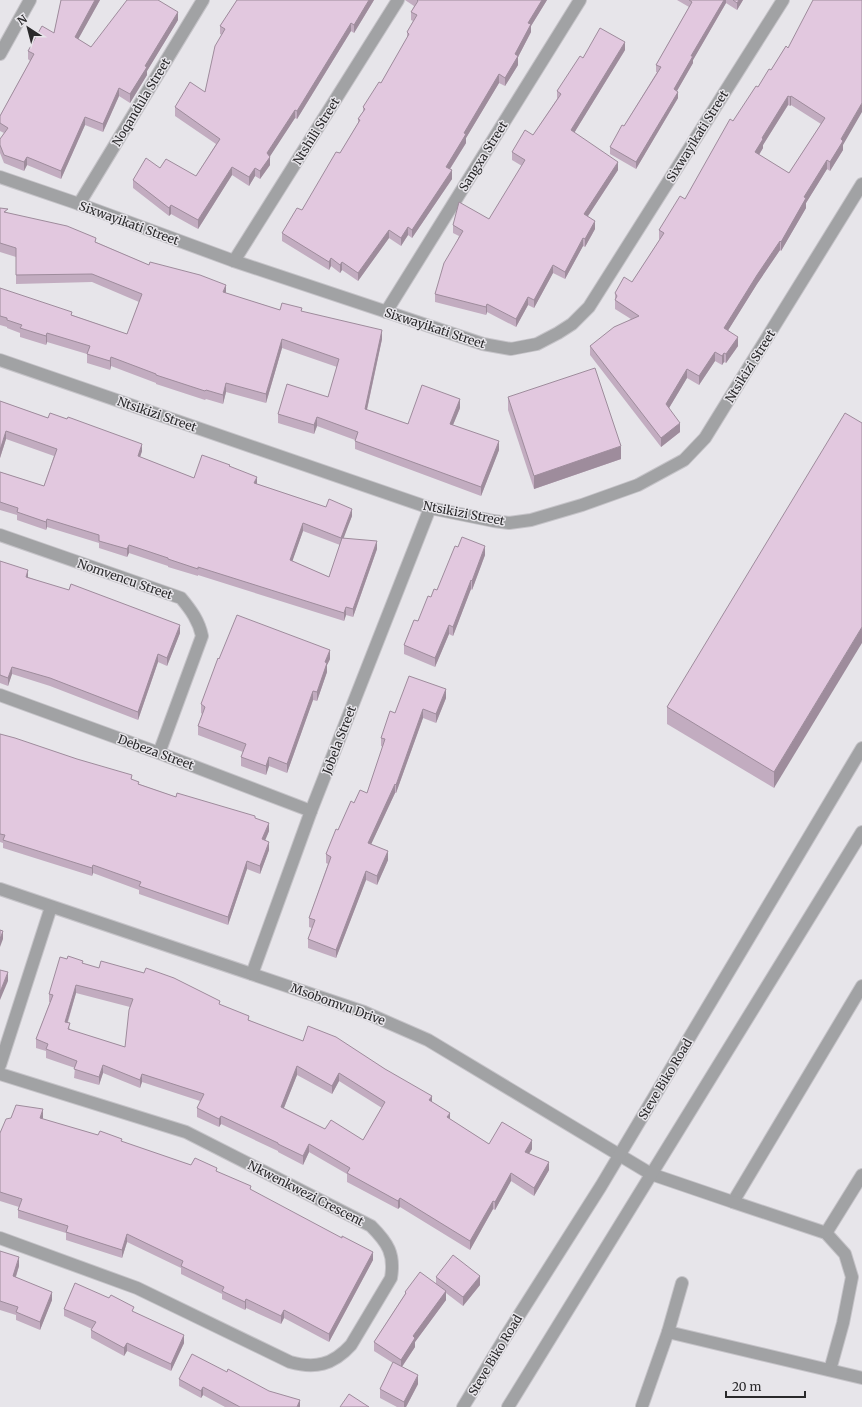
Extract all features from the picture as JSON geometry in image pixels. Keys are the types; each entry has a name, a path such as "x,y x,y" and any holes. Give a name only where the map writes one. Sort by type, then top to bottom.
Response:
{"street":[{"path":"0,54 30,0"},
{"name":"Noqandula Street","path":"79,204 202,0"},
{"name":"Ntshili Street","path":"234,261 398,0"},
{"name":"Sangxa Street","path":"386,312 580,0"},
{"name":"Sixwayikati Street","path":"0,177 79,204 234,261 483,344 511,349 537,344 572,324 589,307 783,0"},
{"name":"Ntsikizi Street","path":"0,360 430,508 509,523 531,520 582,505 638,485 684,460 705,438 862,184"},
{"name":"Jobela Street","path":"252,974 311,811 430,508"},
{"name":"Nomvencu Street","path":"0,535 181,598 192,610 202,636 159,753"},
{"name":"Debeza Street","path":"0,696 159,753 311,811"},
{"name":"Steve Biko Road","path":"463,1407 597,1192 862,748"},
{"path":"508,1407 862,832"},
{"name":"Msobomvu Drive","path":"0,889 364,1012 428,1040 651,1174 826,1233"},
{"path":"0,1065 51,907"},
{"path":"733,1202 862,986"},
{"name":"Nkwenkwezi Crescent","path":"0,1074 158,1123 197,1137 371,1226 386,1244 393,1260 390,1278 351,1345 336,1359 326,1364 308,1366 290,1362 137,1288 0,1238"},
{"path":"830,1370 843,1323 852,1277 845,1254 826,1233 862,1175"},
{"path":"642,1406 668,1332 682,1283"},
{"path":"668,1332 862,1378"}],"building":[{"path":"61,0 95,0 75,37 91,47 127,0 158,0 178,12 130,94 119,88 103,124 85,117 61,171 27,157 24,162 4,155 0,145 0,139 8,128 0,123 0,116 34,54 28,51 42,26 54,33"},
{"path":"237,0 369,0 354,25 351,23 297,111 295,110 267,153 270,157 260,171 255,168 249,177 232,167 198,220 171,205 169,208 133,180 146,158 160,168 166,159 196,176 220,139 175,107 190,82 205,92 215,46 225,29 220,26"},
{"path":"417,0 542,0 528,23 531,24 515,54 518,56 505,78 499,74 446,167 452,170 412,230 408,227 401,238 389,230 358,273 342,262 340,265 331,258 329,262 282,233 297,208 302,210 336,152 340,153 360,120 358,119 365,109 363,107 379,82 381,83 409,34 407,32 417,15 411,12 418,1"},
{"path":"689,0 724,0 691,56 693,56 674,89 678,92 636,162 610,147 622,125 624,126 661,67 656,65 692,2"},
{"path":"813,0 862,0 862,103 841,139 843,141 830,162 827,160 804,197 806,198 781,242 780,241 757,275 724,328 738,337 726,354 724,353 722,356 715,352 699,376 687,369 666,404 680,423 661,438 590,346 614,327 639,316 615,300 617,296 615,293 624,277 632,282 664,233 659,230 680,196 685,199 730,119 733,121 756,86 758,87 769,69 771,70 786,46 788,48","holes":["788,96 791,96 825,118 789,173 755,152"]},
{"path":"600,28 625,42 571,130 618,162 584,214 595,221 585,239 583,238 565,272 553,265 534,300 528,297 516,319 487,304 486,307 435,294 444,263 463,231 453,225 459,202 489,219 525,160 512,152 525,130 533,135 561,94 557,91 580,56 583,58"},
{"path":"0,208 8,209 4,212 67,226 96,238 95,242 149,265 150,262 200,275 226,285 223,292 280,310 282,303 302,308 301,311 382,330 365,409 408,424 422,385 460,399 450,424 499,441 481,487 355,441 358,432 317,417 314,425 278,414 287,384 328,397 339,359 282,339 266,394 226,383 223,395 205,391 156,375 111,357 110,361 87,354 90,346 47,333 46,336 20,328 22,325 0,316 0,288 72,312 71,315 127,334 142,294 92,274 16,275 16,248 0,243"},
{"path":"595,368 621,446 534,476 508,397"},
{"path":"0,401 48,418 50,413 67,419 68,417 142,444 138,456 194,478 202,455 257,477 254,483 326,507 329,499 352,509 341,538 303,523 290,560 329,577 342,538 377,541 353,609 346,607 344,613 198,567 198,569 129,545 127,549 99,541 99,535 47,519 46,522 17,512 18,508 0,502 0,472 44,486 57,449 6,431 0,450"},
{"path":"845,413 862,423 862,627 774,772 667,707"},
{"path":"462,537 485,546 453,627 449,625 435,658 404,645 414,620 418,621 428,596 431,597 434,589 437,590 455,546 458,547"},
{"path":"0,561 28,570 26,577 69,590 71,584 180,625 167,658 158,654 138,712 50,678 12,667 8,678 0,675"},
{"path":"237,615 330,650 325,662 327,663 317,692 313,691 287,764 269,757 266,766 241,757 246,744 198,726 205,707 201,704 218,658 219,659"},
{"path":"409,676 446,689 436,714 423,709 396,785 395,784 368,843 388,851 377,876 366,871 336,950 308,939 315,920 309,918 331,857 326,854 336,829 338,830 351,801 354,803 360,790 367,793 385,739 381,738 390,711 395,713"},
{"path":"0,734 132,775 131,779 139,782 138,784 176,797 177,793 255,816 255,818 269,823 262,839 269,842 260,866 247,861 228,917 139,886 141,882 93,865 92,868 3,840 5,835 0,834"},
{"path":"0,930 3,931 0,939"},
{"path":"68,956 83,961 82,963 99,968 101,961 144,973 146,968 174,978 220,1001 219,1004 249,1016 248,1020 303,1041 308,1026 336,1037 385,1069 432,1096 429,1100 450,1113 447,1117 489,1144 502,1122 532,1140 525,1152 549,1162 534,1188 511,1173 495,1202 493,1201 470,1241 400,1198 398,1201 347,1173 350,1168 309,1144 303,1156 221,1116 219,1119 197,1108 204,1094 142,1074 140,1080 103,1065 99,1077 74,1069 77,1061 46,1049 48,1044 36,1039 53,995 49,994 60,957 67,959","holes":["76,985 133,999 129,1010 125,1047 68,1029 70,1023 65,1022","297,1066 332,1086 339,1073 385,1102 363,1140 331,1120 325,1129 281,1107"]},
{"path":"0,970 8,972 0,992"},
{"path":"16,1105 43,1109 40,1118 98,1135 100,1131 122,1139 121,1141 191,1165 195,1158 217,1168 216,1171 251,1186 250,1189 342,1238 342,1236 373,1252 329,1334 284,1310 281,1316 246,1299 245,1302 222,1291 224,1287 181,1266 183,1261 127,1234 122,1250 66,1232 68,1226 18,1210 22,1199 0,1192 0,1133 6,1119 11,1118"},
{"path":"0,1251 19,1257 13,1276 52,1292 40,1322 16,1312 18,1307 0,1301"},
{"path":"453,1255 480,1276 463,1297 436,1277"},
{"path":"420,1272 446,1291 413,1336 415,1338 401,1360 374,1342 406,1293 405,1292"},
{"path":"75,1283 109,1298 111,1295 134,1307 132,1311 184,1335 171,1364 127,1343 124,1348 91,1330 96,1322 64,1309"},
{"path":"192,1354 227,1372 228,1369 269,1391 300,1400 297,1407 240,1407 203,1387 201,1391 179,1379"},
{"path":"393,1362 418,1375 404,1402 380,1389"},
{"path":"349,1394 369,1407 340,1407"}]}
